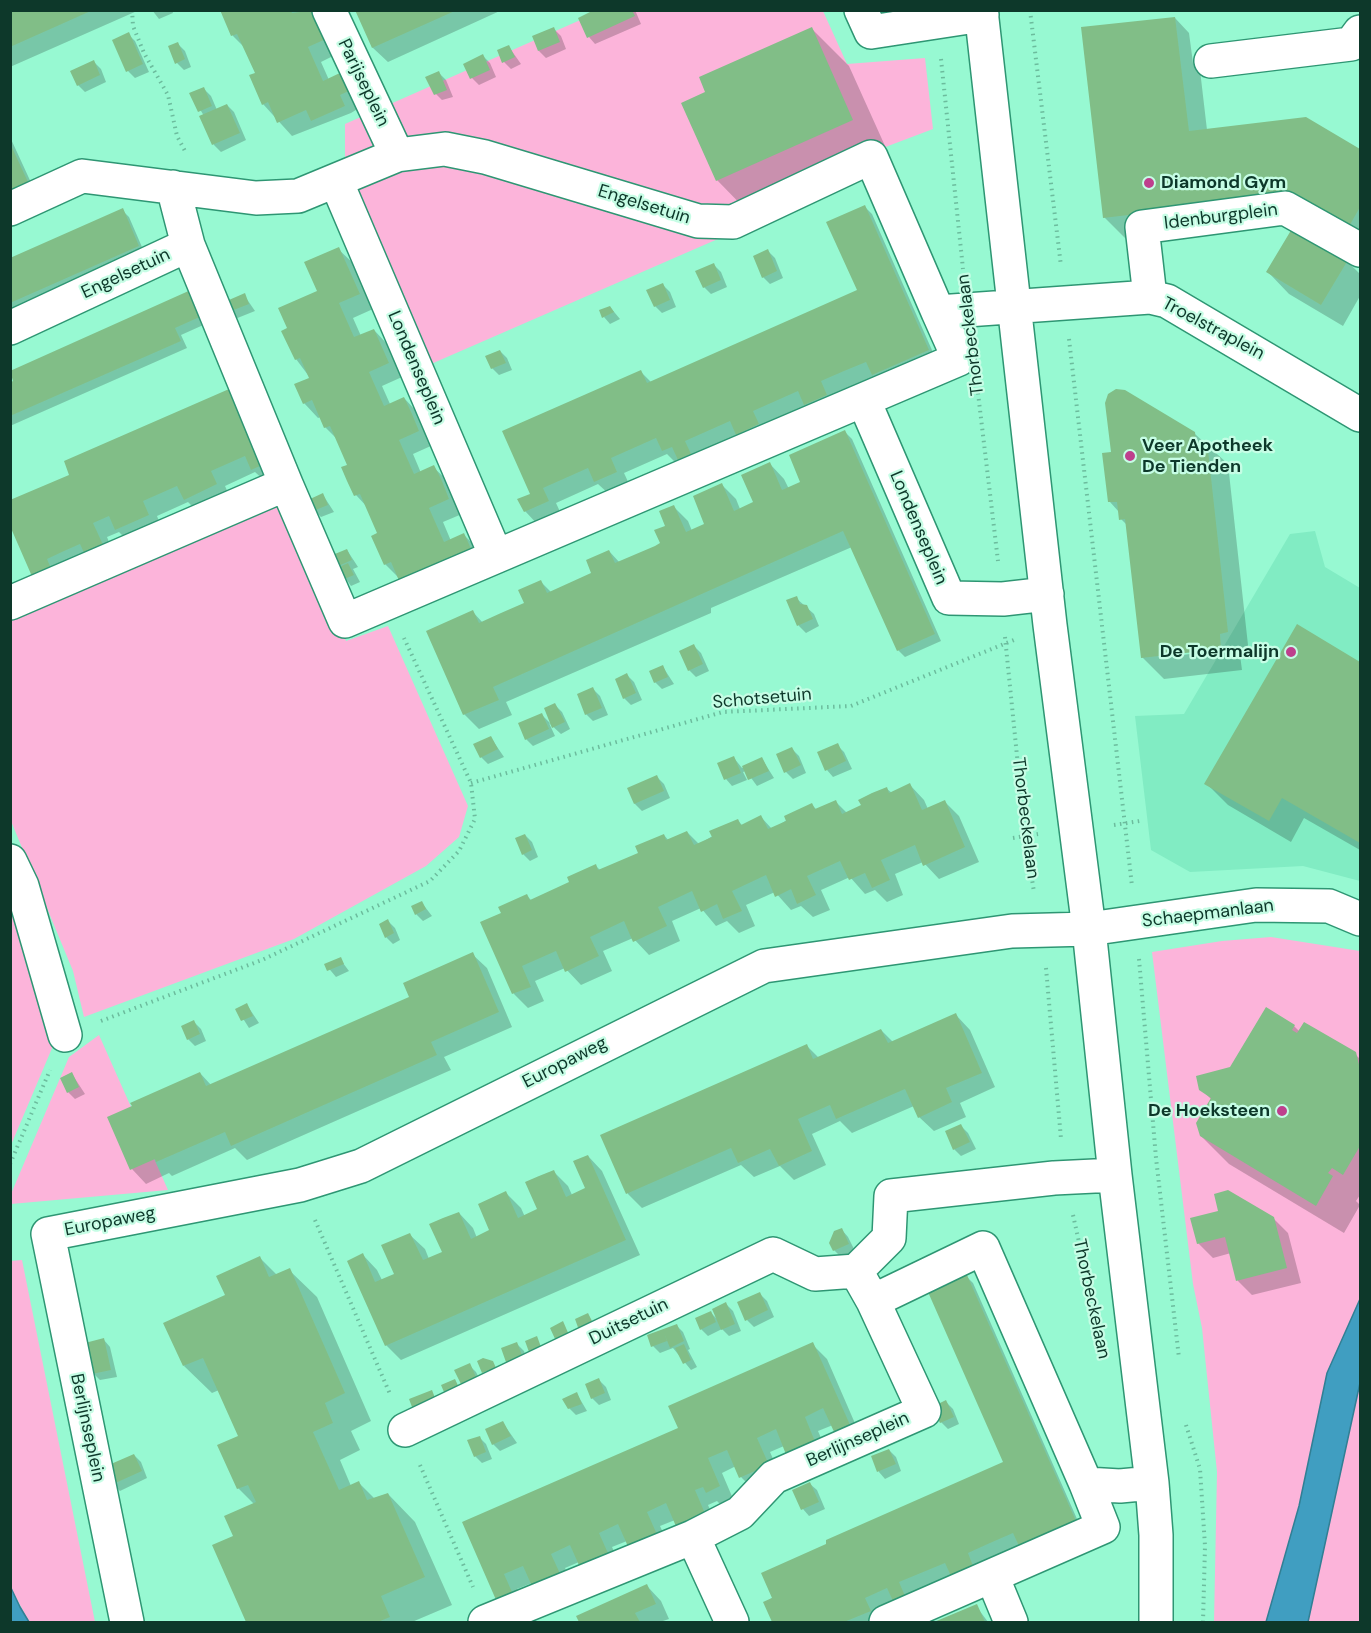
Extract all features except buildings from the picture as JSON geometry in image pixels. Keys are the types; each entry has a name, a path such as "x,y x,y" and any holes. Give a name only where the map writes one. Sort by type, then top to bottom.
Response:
{"street":[{"name":"Parijseplein","path":"329,10 398,155"},
{"path":"861,10 871,32 982,13"},
{"name":"Thorbeckelaan","path":"982,13 1048,610 1089,929 1115,1175 1152,1483 1156,1535 1156,1623"},
{"path":"1211,61 1351,44 1360,32"},
{"name":"Engelsetuin","path":"10,209 82,176 256,198 298,196 398,155 444,149 485,157 698,221 734,222 871,158 953,311"},
{"name":"Londenseplein","path":"336,181 496,556"},
{"name":"Engelsetuin","path":"10,328 188,245 184,188"},
{"name":"Idenburgplein","path":"1150,297 1142,227 1285,208 1360,250"},
{"path":"188,245 345,621 864,401 959,358 953,311 1014,306"},
{"name":"Troelstraplein","path":"1014,306 1150,297 1167,301 1360,415"},
{"name":"Londenseplein","path":"864,401 949,598 1003,599 1048,610"},
{"path":"10,603 286,484"},
{"path":"10,861 21,886 65,1035"},
{"name":"Schaepmanlaan","path":"1089,929 1256,905 1329,906 1360,919"},
{"name":"Europaweg","path":"48,1234 300,1185 361,1166 764,966 1041,929 1089,929"},
{"path":"886,1623 1103,1527 983,1248 873,1301 856,1271 889,1238 891,1196 1064,1177 1115,1175"},
{"name":"Berlijnseplein","path":"48,1234 127,1623"},
{"name":"Duitsetuin","path":"405,1430 773,1254 814,1274 856,1271"},
{"name":"Berlijnseplein","path":"484,1623 693,1537 740,1513 774,1478 924,1411 873,1301"},
{"path":"1086,1484 1120,1486 1152,1483"},
{"path":"693,1537 732,1623"},
{"path":"992,1576 1011,1623"}],"path":[{"path":"132,10 133,26 144,52 168,95 177,136 197,172 184,188"},
{"path":"1030,10 1136,922 1156,1158 1179,1366"},
{"name":"Thorbeckelaan","path":"937,22 953,311"},
{"name":"Thorbeckelaan","path":"978,391 1003,599 1005,644 1025,835 1051,994 1064,1177 1087,1279"},
{"path":"10,1164 65,1035 262,960 430,881 459,851 475,819 471,783 388,601"},
{"name":"Schotsetuin","path":"471,783 723,712 851,706 1005,644 1048,610"},
{"path":"1185,1413 1200,1469 1205,1546 1203,1623"}],"shaded area":[{"path":"603,10 823,11 847,64 925,58 933,129 859,157 867,174 431,364 345,160 345,124"},
{"path":"280,494 346,641 388,626 468,806 459,837 426,866 294,939 84,1017 73,971 11,821 10,616"},
{"name":"De Toermalijn","path":"1315,531 1325,567 1360,588 1360,881 1303,866 1190,872 1151,850 1135,716 1184,714 1290,534"},
{"path":"10,874 61,1027 11,1145 10,1145"},
{"path":"1271,937 1360,951 1360,1299 1327,1373 1299,1506 1266,1622 1214,1622 1217,1472 1202,1328 1193,1284 1152,952 1222,941"},
{"path":"99,1035 168,1190 11,1204 11,1194 69,1057"},
{"path":"22,1260 95,1622 29,1622 11,1588 10,1261"},
{"path":"1360,1383 1360,1622 1308,1622"}],"water":[{"path":"1360,1299 1360,1383 1308,1622 1266,1622 1299,1506 1327,1373"},
{"path":"11,1588 20,1607 29,1622 11,1622"}],"place":[{"name":"Diamond Gym","path":"1149,183"},
{"name":"Veer Apotheek De Tienden","path":"1130,456"},
{"name":"De Toermalijn","path":"1291,652"},
{"name":"De Hoeksteen","path":"1282,1111"}]}
